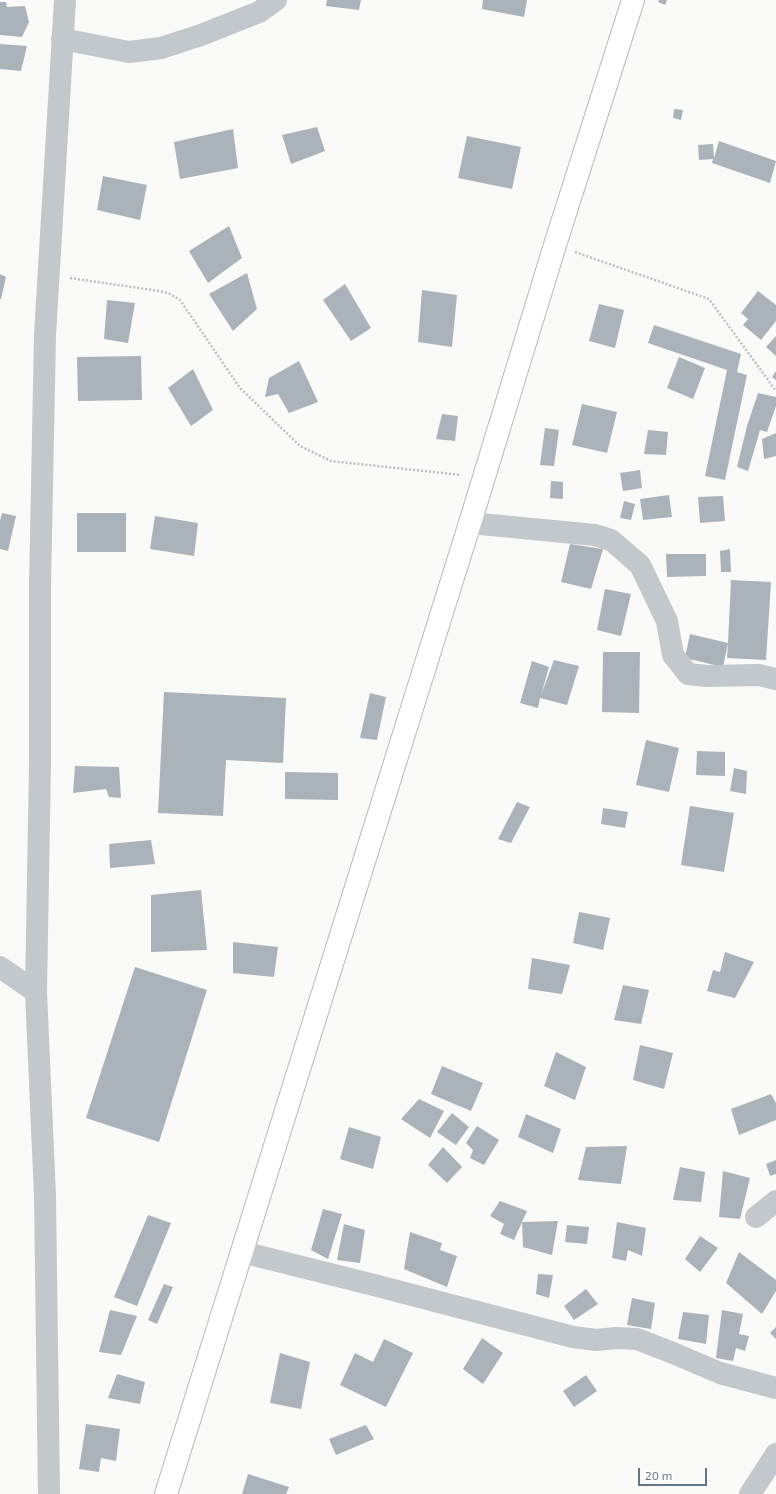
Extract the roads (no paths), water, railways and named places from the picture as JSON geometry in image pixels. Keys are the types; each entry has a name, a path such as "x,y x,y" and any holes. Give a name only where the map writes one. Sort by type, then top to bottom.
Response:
{"highway":[{"path":"166,1494 470,523 555,245 633,0"}],"street":[{"path":"49,1494 45,1196 36,992 40,764 40,594 45,343 65,0"},
{"path":"62,39 129,52 161,48 259,12 276,0"},
{"path":"470,523 595,535 611,540 640,565 667,621 673,655 688,674 707,676 759,675 776,679"},
{"path":"0,967 36,992"},
{"path":"756,1217 776,1201"},
{"path":"242,1252 573,1337 596,1340 616,1338 637,1339 673,1352 720,1373 776,1388"},
{"path":"750,1494 776,1454"}]}
